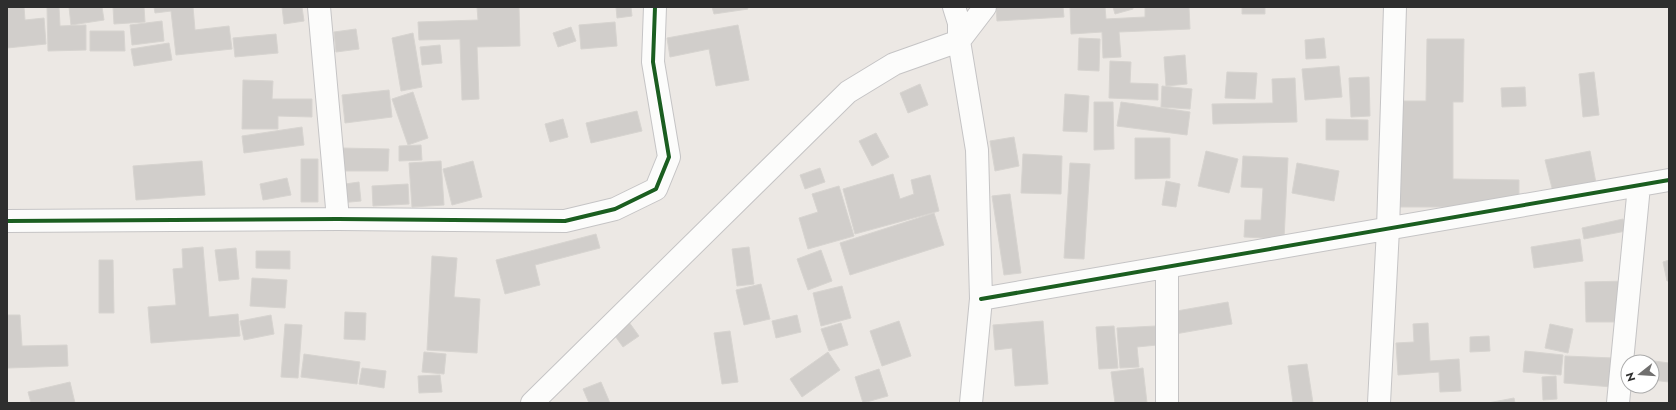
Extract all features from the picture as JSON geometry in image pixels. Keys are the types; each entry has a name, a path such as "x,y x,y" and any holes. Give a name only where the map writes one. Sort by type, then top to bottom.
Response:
{"street":[{"path":"319,7 338,219"},
{"path":"7,221 338,219 565,221 615,209 656,189 669,157 653,62 655,7"},
{"path":"532,403 848,92 985,7"},
{"path":"1379,403 1388,229 1395,7"},
{"path":"957,24 976,150 981,299 971,403"},
{"path":"981,299 1669,180"},
{"path":"1618,403 1639,186"},
{"path":"1167,267 1167,403"}],"building":[{"path":"7,7 24,7 25,20 44,18 46,44 7,48"},
{"path":"47,7 59,7 60,26 86,25 86,50 48,51"},
{"path":"69,7 102,7 104,20 71,25"},
{"path":"113,7 144,7 145,22 114,24"},
{"path":"154,7 193,7 195,30 229,26 232,49 176,55 171,11 155,13"},
{"path":"282,7 302,7 304,21 284,24"},
{"path":"477,7 519,7 520,46 477,47 479,99 462,100 460,39 419,40 418,22 478,20"},
{"path":"616,7 631,7 632,16 617,18"},
{"path":"712,7 747,7 748,9 714,14"},
{"path":"996,7 1063,7 1064,17 997,21"},
{"path":"1070,7 1105,7 1106,19 1145,17 1145,7 1189,7 1190,29 1119,32 1121,57 1103,58 1102,32 1071,34"},
{"path":"1113,7 1133,7 1133,9 1115,14"},
{"path":"1242,7 1265,7 1265,14 1242,14"},
{"path":"162,21 164,41 132,45 130,25"},
{"path":"615,22 617,46 581,49 579,25"},
{"path":"738,25 749,80 716,86 709,49 670,57 667,38"},
{"path":"571,27 576,41 558,47 553,33"},
{"path":"356,29 359,49 336,52 334,32"},
{"path":"90,31 124,31 125,51 90,51"},
{"path":"413,33 422,87 401,91 392,38"},
{"path":"276,34 278,53 235,57 233,38"},
{"path":"1079,38 1100,39 1099,71 1078,70"},
{"path":"1324,38 1326,58 1306,59 1305,40"},
{"path":"1427,39 1464,39 1463,102 1453,102 1453,179 1519,180 1519,207 1400,207 1400,101 1426,101"},
{"path":"169,43 172,60 134,66 131,49"},
{"path":"440,45 442,63 422,65 420,47"},
{"path":"1185,55 1187,84 1166,86 1164,57"},
{"path":"1110,61 1131,62 1130,83 1158,84 1158,100 1109,98"},
{"path":"1339,66 1342,97 1305,100 1302,69"},
{"path":"1227,72 1257,73 1255,99 1225,98"},
{"path":"1594,72 1599,115 1583,117 1579,74"},
{"path":"1369,77 1370,116 1351,117 1349,78"},
{"path":"1295,78 1297,122 1213,124 1212,104 1273,103 1272,79"},
{"path":"243,80 273,81 272,99 312,99 312,117 278,116 278,129 242,129"},
{"path":"920,84 928,105 908,113 900,93"},
{"path":"1162,86 1192,89 1190,109 1161,107"},
{"path":"1525,87 1526,106 1502,107 1501,88"},
{"path":"389,90 392,117 345,123 342,95"},
{"path":"413,92 428,138 408,145 392,99"},
{"path":"1065,94 1089,96 1087,132 1063,131"},
{"path":"1094,102 1113,102 1114,149 1094,150"},
{"path":"1121,102 1190,112 1187,135 1117,126"},
{"path":"637,111 642,131 591,143 586,123"},
{"path":"563,119 568,137 550,142 545,124"},
{"path":"1326,119 1368,120 1368,140 1326,140"},
{"path":"302,127 304,145 244,153 242,136"},
{"path":"876,133 889,157 872,166 859,141"},
{"path":"1014,137 1019,166 995,171 990,141"},
{"path":"1135,138 1170,138 1170,178 1135,179"},
{"path":"421,145 422,160 399,161 399,146"},
{"path":"341,148 389,149 388,171 341,171"},
{"path":"1206,151 1238,159 1229,193 1198,186"},
{"path":"1590,151 1596,183 1553,192 1545,160"},
{"path":"1023,154 1062,156 1061,194 1021,193"},
{"path":"1243,156 1288,158 1284,239 1244,237 1245,220 1261,220 1263,188 1241,187"},
{"path":"301,159 318,159 318,202 301,202"},
{"path":"202,161 205,195 136,200 133,166"},
{"path":"441,161 444,205 412,207 409,163"},
{"path":"473,161 482,197 452,205 443,169"},
{"path":"1070,163 1090,164 1084,259 1064,258"},
{"path":"1297,163 1339,171 1334,201 1292,193"},
{"path":"820,168 825,182 805,189 800,175"},
{"path":"893,174 900,199 914,194 911,180 930,175 939,211 855,234 843,189"},
{"path":"287,178 291,195 263,200 260,184"},
{"path":"1166,181 1180,184 1176,207 1162,205"},
{"path":"359,182 361,201 339,203 338,185"},
{"path":"408,184 409,204 373,206 372,186"},
{"path":"839,186 854,236 808,249 799,218 818,212 812,194"},
{"path":"1010,194 1021,273 1004,275 992,196"},
{"path":"934,213 944,245 850,275 840,243"},
{"path":"1623,219 1626,231 1584,239 1582,228"},
{"path":"596,234 600,248 535,265 540,285 505,294 496,260"},
{"path":"1580,239 1583,261 1534,268 1531,247"},
{"path":"203,247 209,317 238,314 240,336 151,343 148,307 176,305 173,269 183,268 182,249"},
{"path":"749,247 754,284 737,286 732,249"},
{"path":"236,248 239,279 219,281 215,250"},
{"path":"821,250 832,281 808,290 797,259"},
{"path":"256,251 290,251 290,269 256,268"},
{"path":"432,256 457,258 454,297 480,299 477,353 427,350"},
{"path":"99,260 113,260 114,313 99,313"},
{"path":"1669,260 1669,281 1667,281 1663,262"},
{"path":"252,278 287,280 285,308 250,306"},
{"path":"1628,281 1628,322 1586,322 1585,282"},
{"path":"761,284 770,319 744,325 736,290"},
{"path":"842,286 851,318 821,326 813,293"},
{"path":"1228,302 1232,324 1175,334 1171,312"},
{"path":"345,312 366,313 365,340 344,339"},
{"path":"7,315 20,315 22,346 67,345 68,366 8,368"},
{"path":"271,315 274,334 244,340 240,321"},
{"path":"797,315 801,332 776,338 772,321"},
{"path":"626,318 639,336 623,347 610,329"},
{"path":"899,321 911,356 882,366 870,331"},
{"path":"1043,321 1048,384 1015,386 1012,348 995,350 993,325"},
{"path":"841,323 848,345 829,351 821,329"},
{"path":"1428,323 1430,361 1459,359 1461,391 1440,392 1439,372 1398,375 1396,343 1414,342 1413,324"},
{"path":"285,324 302,325 298,378 281,377"},
{"path":"1550,324 1573,329 1568,353 1545,348"},
{"path":"1114,326 1118,368 1099,369 1096,327"},
{"path":"1156,326 1157,345 1137,347 1139,367 1120,368 1117,328"},
{"path":"730,331 738,382 722,384 714,333"},
{"path":"1489,336 1490,351 1470,352 1470,337"},
{"path":"1525,351 1563,355 1561,375 1523,372"},
{"path":"424,352 446,354 444,374 422,372"},
{"path":"828,352 840,370 802,397 790,379"},
{"path":"304,354 360,362 357,384 301,377"},
{"path":"1565,356 1613,358 1612,387 1564,383"},
{"path":"1660,362 1669,363 1669,382 1660,381"},
{"path":"1307,364 1313,403 1293,403 1288,366"},
{"path":"362,368 386,371 384,388 359,384"},
{"path":"1143,368 1147,403 1115,403 1111,372"},
{"path":"879,369 888,396 863,403 855,377"},
{"path":"440,375 442,392 419,393 418,376"},
{"path":"1556,376 1557,399 1543,400 1542,377"},
{"path":"70,382 75,403 31,403 28,392"},
{"path":"601,382 610,403 589,403 583,389"},
{"path":"1514,398 1515,403 1488,403"}],"cycle path":[{"path":"7,221 338,219 565,221 615,209 656,189 669,157 653,62 655,7"},
{"path":"981,299 1669,180"}]}
